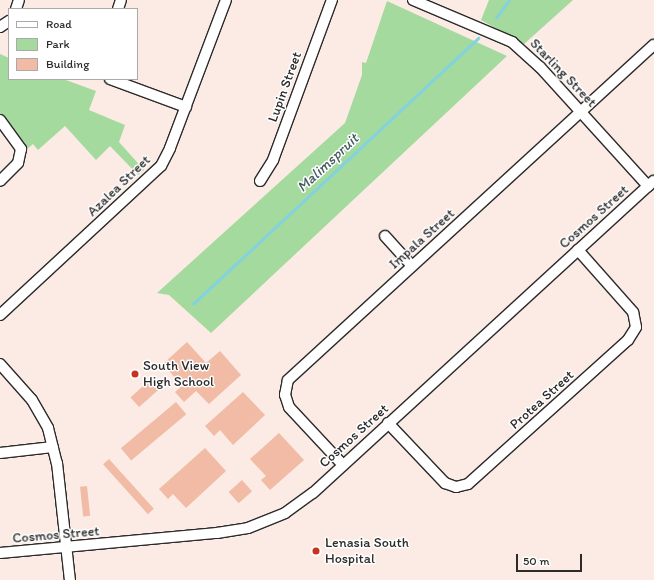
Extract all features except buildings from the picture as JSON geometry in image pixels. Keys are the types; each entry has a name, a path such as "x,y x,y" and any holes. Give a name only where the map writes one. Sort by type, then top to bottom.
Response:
{"street":[{"name":"Azalea Street","path":"0,315 155,173 170,148 226,0"},
{"name":"Lupin Street","path":"260,181 273,160 332,0"},
{"name":"Starling Street","path":"413,0 436,4 512,42 528,54 581,112 651,184"},
{"path":"0,28 8,22"},
{"name":"Impala Street","path":"343,465 289,407 285,395 288,380 654,45"},
{"path":"113,80 186,107"},
{"path":"0,120 21,149 18,162 0,181"},
{"name":"Cosmos Street","path":"0,554 248,528 285,513 343,465 651,184"},
{"path":"385,236 412,266"},
{"name":"Protea Street","path":"388,424 445,483 456,487 468,484 628,340 636,328 633,312 578,250"},
{"path":"0,364 38,409 53,447 70,580"},
{"path":"0,453 53,447"}],"green space":[{"path":"489,0 573,0 524,44 481,20"},
{"path":"387,1 507,56 211,333 169,295 157,293 345,123 362,75 362,62 366,63"},
{"path":"0,54 8,58 8,80 66,80 96,91 89,110 125,125 119,142 144,170 138,175 110,146 96,160 65,126 38,150 33,144 27,149 0,115"}],"waterway":[{"path":"496,18 509,0"},
{"name":"Malimspruit","path":"193,304 478,38"}],"place":[{"name":"South View High School","path":"135,374"},
{"name":"Lenasia South Hospital","path":"316,551"}]}
